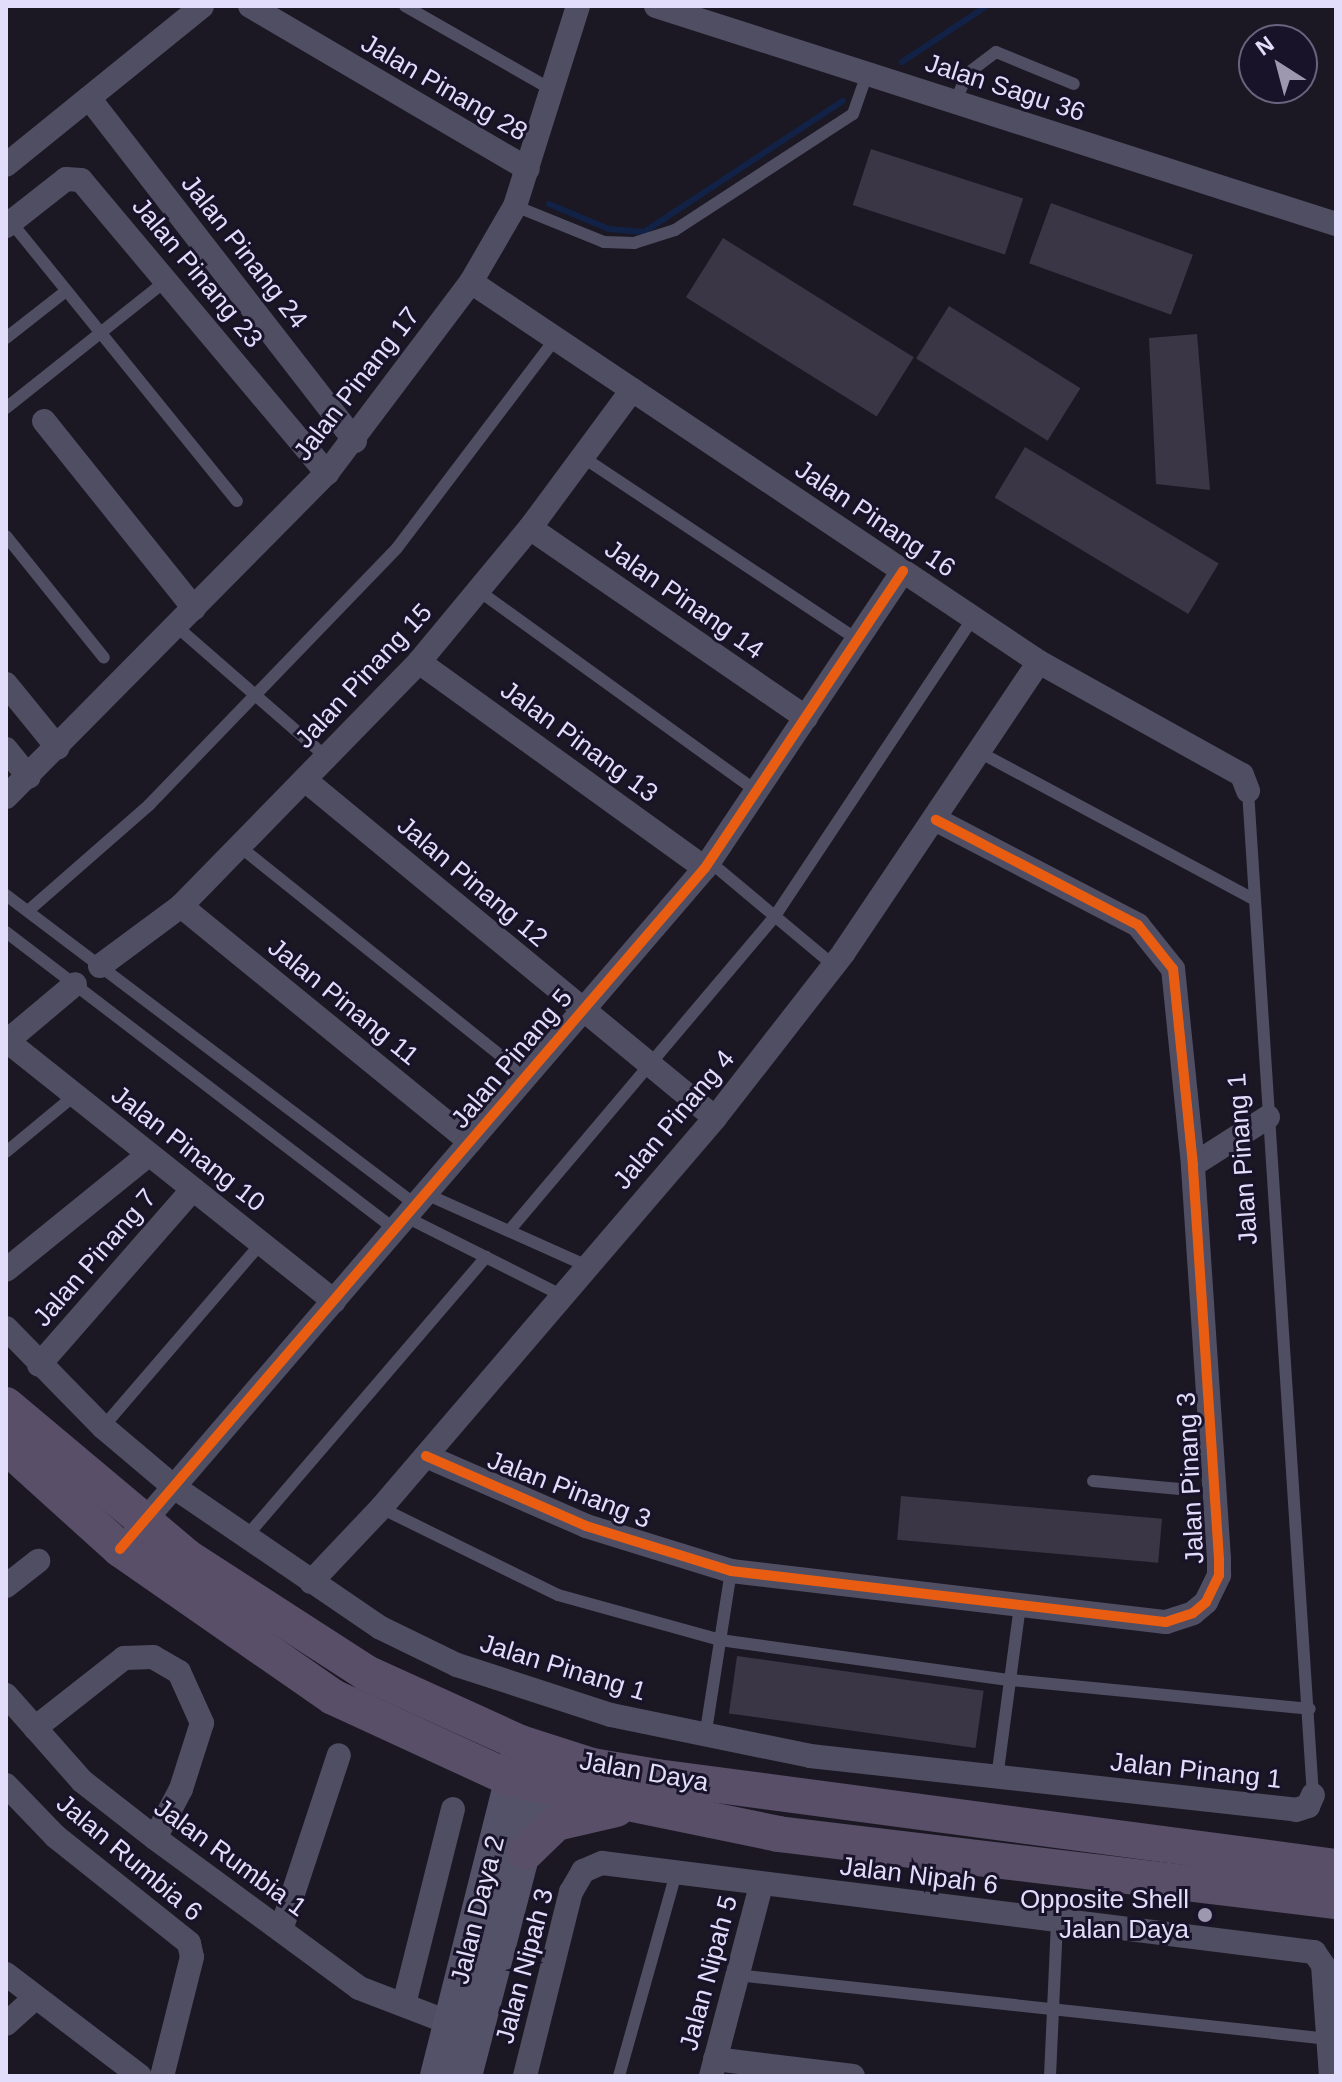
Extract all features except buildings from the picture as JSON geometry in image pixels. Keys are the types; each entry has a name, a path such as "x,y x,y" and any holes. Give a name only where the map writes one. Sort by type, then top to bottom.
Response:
{"main road":[{"name":"Jalan Daya","path":"6,1405 187,1557 366,1673 531,1765 592,1766 1336,1867"},
{"name":"Jalan Daya","path":"6,1446 120,1549 333,1697 531,1765 629,1806 778,1834 1336,1901"},
{"name":"Jalan Daya 2","path":"466,2076 526,1852 531,1765"},
{"name":"Jalan Daya 2","path":"436,2076 531,1765"},
{"path":"526,1852 556,1823 629,1806"}],"street":[{"path":"6,165 202,6"},
{"name":"Jalan Pinang 28","path":"250,6 528,169"},
{"name":"Jalan Pinang 17","path":"6,797 58,748 327,473 355,441 471,282 515,206 578,6"},
{"name":"Jalan Sagu 36","path":"656,6 1336,224"},
{"name":"Jalan Pinang 24","path":"89,98 355,441"},
{"name":"Jalan Pinang 23","path":"8,224 66,179 78,178 168,279 327,473"},
{"name":"Jalan Pinang 16","path":"471,282 1039,662 1242,775 1248,791"},
{"name":"Jalan Pinang 15","path":"100,966 181,906 419,662 530,528 632,390"},
{"path":"44,421 194,608"},
{"name":"Jalan Pinang 14","path":"530,528 806,718"},
{"name":"Jalan Pinang 5","path":"120,1549 708,865 903,571"},
{"name":"Jalan Pinang 13","path":"419,662 708,865"},
{"name":"Jalan Pinang 4","path":"311,1582 381,1508 715,1118 833,965 936,820 1039,662"},
{"path":"6,684 58,748"},
{"path":"6,749 29,777"},
{"name":"Jalan Pinang 12","path":"305,780 715,1118"},
{"name":"Jalan Pinang 3","path":"426,1456 586,1526 731,1571 1166,1622 1193,1613 1212,1593 1219,1559 1178,989 1162,950 1138,925 936,820"},
{"name":"Jalan Pinang 11","path":"181,906 470,1142"},
{"path":"6,1042 75,984"},
{"name":"Jalan Pinang 10","path":"6,1042 334,1301"},
{"path":"1193,1165 1268,1117"},
{"path":"6,1270 148,1155"},
{"name":"Jalan Pinang 7","path":"39,1365 193,1189"},
{"name":"Jalan Pinang 1","path":"6,1328 103,1427 174,1487 381,1628 457,1665 611,1715 705,1737 810,1756 1296,1810 1308,1806 1313,1795"},
{"path":"6,1586 38,1561"},
{"path":"35,1728 124,1658 153,1657 179,1672 202,1723 181,1789 155,1838"},
{"name":"Jalan Rumbia 1","path":"6,1695 82,1781 155,1838 359,1988 450,2023"},
{"path":"281,1930 339,1755"},
{"name":"Jalan Rumbia 6","path":"6,1785 55,1836 189,1943 192,1957 162,2076"},
{"path":"404,2004 453,1809"},
{"name":"Jalan Nipah 6","path":"583,1871 602,1863 1314,1952 1323,1965 1331,2076"},
{"name":"Jalan Nipah 3","path":"525,2076 571,1892 583,1871"},
{"name":"Jalan Nipah 5","path":"713,2068 761,1885"},
{"path":"6,1974 140,2076"},
{"path":"6,2024 35,1998"},
{"path":"713,2068 853,2076"}],"lane":[{"path":"405,6 552,90"},
{"path":"955,102 968,73 996,52 1074,84"},
{"path":"515,206 604,242 634,243 675,230 853,114 867,74"},
{"path":"8,224 237,501"},
{"path":"6,408 168,279"},
{"path":"6,338 66,291"},
{"path":"28,911 149,805 397,548 555,339"},
{"path":"581,456 858,640"},
{"path":"6,536 104,658"},
{"path":"479,591 758,792"},
{"path":"509,1231 775,916 973,618"},
{"path":"176,626 326,757"},
{"path":"981,753 1253,899"},
{"name":"Jalan Pinang 1","path":"1248,791 1310,1709 1313,1795"},
{"path":"239,846 526,1076"},
{"path":"708,865 833,965"},
{"path":"6,895 411,1211 509,1231 589,1267"},
{"path":"6,932 75,984 411,1211 486,1257 563,1296"},
{"path":"6,1152 75,1095"},
{"path":"103,1427 262,1242"},
{"path":"246,1537 486,1257"},
{"path":"1093,1481 1180,1489"},
{"path":"381,1508 558,1595 720,1640 1010,1680 1310,1709"},
{"path":"705,1737 731,1571"},
{"path":"997,1778 1020,1606"},
{"path":"619,2076 676,1873"},
{"path":"1050,2076 1057,1920"},
{"path":"737,1975 1329,2039"}],"waterway":[{"path":"902,62 987,6"},
{"path":"549,204 609,229 644,232 843,101"}],"cycle path":[{"path":"120,1549 705,868 903,571"},
{"path":"426,1456 586,1526 731,1571 1166,1622 1193,1613 1206,1602 1219,1575 1219,1559 1193,1165 1173,969 1138,925 936,820"}],"place":[{"name":"Opposite Shell Jalan Daya","path":"1205,1915"}]}
